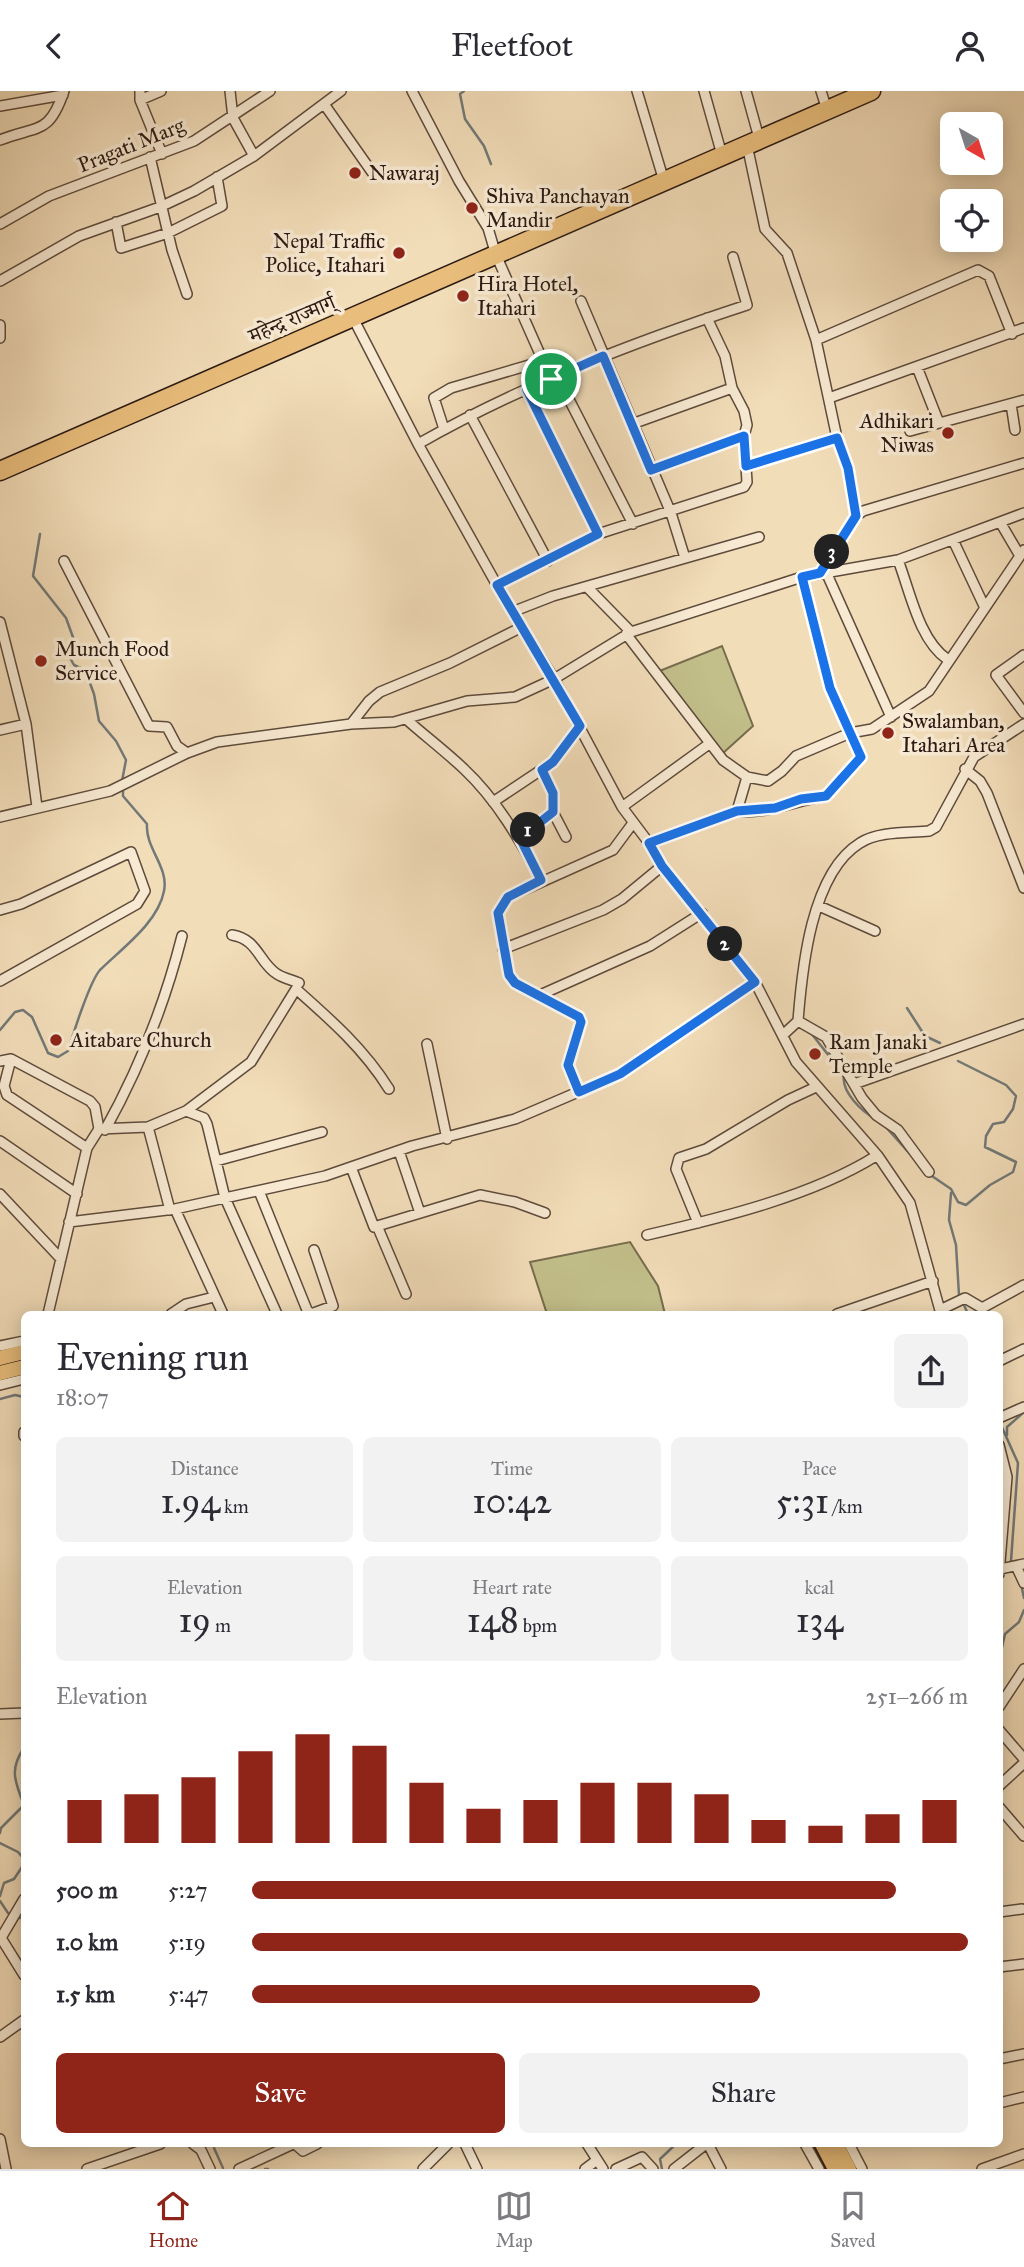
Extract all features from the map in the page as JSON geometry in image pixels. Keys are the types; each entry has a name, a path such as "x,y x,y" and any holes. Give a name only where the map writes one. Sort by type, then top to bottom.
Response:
{"highway":[{"name":"महेन्द्र राज्मार्ग्","path":"0,471 753,140 871,91"}],"main road":[{"path":"0,1358 21,1353"},
{"path":"0,1373 21,1368"},
{"path":"824,2147 835,2169"},
{"path":"838,2147 849,2169"}],"street":[{"path":"161,91 140,95 162,154"},
{"path":"230,91 233,118 254,156"},
{"name":"Pragati Marg","path":"0,224 49,196 194,141 233,118 270,91"},
{"path":"0,281 79,236 160,207 217,177 254,156 341,91"},
{"path":"412,91 459,181 477,206 543,361 633,524"},
{"path":"637,91 664,181"},
{"path":"704,91 722,155"},
{"path":"746,91 765,229 787,253 816,340 837,438 848,468 856,516"},
{"path":"821,91 827,110"},
{"path":"0,106 64,93 58,111 45,126 0,140"},
{"path":"324,104 374,175"},
{"path":"150,157 160,207 187,294"},
{"path":"116,222 121,248 168,233 222,206 217,177"},
{"path":"418,444 470,415 603,356 747,305 733,257"},
{"path":"816,340 978,270 989,277 1012,334"},
{"path":"581,301 670,513 685,558"},
{"path":"353,318 418,444 512,612 554,679 622,807 649,843 662,866 755,982 796,1062 853,1126 910,1203 940,1311"},
{"path":"497,585 598,534 744,487 747,482 744,436 747,425 744,411 732,388 725,356 707,318"},
{"path":"0,325 0,338"},
{"path":"829,398 1024,328"},
{"path":"444,429 434,398 451,388 543,361"},
{"path":"917,367 939,423"},
{"path":"632,424 732,388"},
{"path":"527,390 598,534"},
{"path":"910,431 1024,400"},
{"path":"1011,404 1015,430"},
{"path":"470,415 548,561"},
{"path":"651,470 744,436"},
{"path":"746,466 837,438"},
{"path":"823,573 856,516 863,511 1024,463"},
{"path":"0,817 110,791 187,753 217,742 406,719 467,701 515,697 554,679 629,633 802,577 898,560 1024,513"},
{"path":"587,587 629,633 709,744 747,777 768,781 796,756 850,733 872,729 936,683 947,659 1022,553 1000,522"},
{"path":"512,612 553,596 759,537"},
{"path":"953,540 985,608"},
{"path":"898,560 929,638 938,653 947,659"},
{"path":"64,561 149,726 167,727 177,746 187,753"},
{"path":"823,573 891,717"},
{"path":"649,843 737,811 775,808 801,799 826,796 861,757 830,688 802,577"},
{"path":"0,622 26,724 37,807"},
{"path":"351,724 380,692 450,663 522,627"},
{"path":"1024,655 996,675 1024,712"},
{"path":"406,719 465,770 493,803 520,838 541,880"},
{"path":"0,730 26,724"},
{"path":"783,1034 798,1021 802,962 829,879 844,856 870,838 929,831 936,827 965,769 974,757 1024,724"},
{"path":"493,803 553,762 580,726"},
{"path":"622,807 709,744"},
{"path":"965,769 980,781 987,793 1024,888"},
{"path":"542,770 553,793 553,812 566,837"},
{"path":"737,811 747,777"},
{"path":"520,838 553,812"},
{"path":"579,1092 568,1065 581,1022 579,1017 515,983 509,975 498,913 508,897 613,850 633,823"},
{"path":"0,910 131,852 145,891 137,904 0,981"},
{"path":"503,949 603,910 622,899 662,866"},
{"path":"819,907 875,931"},
{"path":"540,995 650,946 702,913"},
{"path":"232,935 242,937 256,947 276,974 299,983"},
{"path":"49,1311 87,1148 126,1093 168,991 181,936"},
{"path":"69,1222 173,1210 259,1191 515,1119 620,1074 755,982"},
{"path":"102,1130 148,1126 186,1111 251,1062 296,989 346,1033 373,1064 389,1089"},
{"path":"798,1021 826,1037 876,1115 898,1130 929,1172"},
{"path":"854,1084 1024,1024"},
{"path":"427,1044 447,1139"},
{"path":"87,1148 7,1095 4,1086 5,1060 90,1101 95,1107 102,1130"},
{"path":"698,1223 676,1169 679,1158 706,1149 788,1100 816,1087"},
{"path":"186,1111 206,1121 225,1198 276,1311"},
{"path":"148,1126 173,1210 222,1311"},
{"path":"216,1161 322,1132"},
{"path":"0,1141 77,1194"},
{"path":"399,1151 420,1213"},
{"path":"647,1235 698,1223 844,1176 876,1156"},
{"path":"351,1167 370,1223 377,1228 406,1294"},
{"path":"259,1191 308,1311"},
{"path":"0,1194 61,1259"},
{"path":"377,1228 480,1195 515,1202 545,1213"},
{"path":"314,1250 333,1306 319,1311"},
{"path":"846,1311 933,1281"},
{"path":"942,1311 965,1299 982,1308 1024,1285"},
{"path":"176,1311 186,1304 215,1297"},
{"path":"0,1346 21,1342"},
{"path":"1003,1359 1024,1349"},
{"path":"0,1385 21,1380"},
{"path":"1003,1415 1024,1407"},
{"path":"1003,1460 1007,1477 1003,1499"},
{"path":"1003,1570 1020,1565 1024,1583"},
{"path":"1003,1701 1024,1669"},
{"path":"0,1714 21,1713"},
{"path":"1003,1735 1024,1761 1003,1782"},
{"path":"1003,1812 1024,1836"},
{"path":"21,1904 1,1938 21,1970"},
{"path":"1003,1910 1023,1911"},
{"path":"1003,1967 1024,1964"},
{"path":"0,2037 21,2022"},
{"path":"1003,2058 1024,2054"},
{"path":"1003,2102 1024,2097"},
{"path":"0,2143 6,2169"},
{"path":"87,2169 151,2147"},
{"path":"197,2147 211,2169"},
{"path":"239,2169 287,2147"},
{"path":"423,2169 444,2147"},
{"path":"466,2147 477,2169"},
{"path":"589,2147 603,2169"},
{"path":"674,2169 703,2147"},
{"path":"709,2147 721,2169"},
{"path":"807,2147 818,2169"},
{"path":"851,2147 862,2169"},
{"path":"982,2169 995,2167 1023,2155"},
{"path":"616,2169 642,2157 653,2169"},
{"path":"585,2169 597,2160"}],"shaded area":[{"path":"722,646 753,726 722,754 657,672"},
{"path":"630,1242 658,1286 664,1311 546,1311 530,1262"}],"waterway":[{"path":"464,91 460,94 465,119 484,146 491,164"},
{"path":"40,534 33,576 66,618 74,640 66,651 74,665 85,670 94,694 99,721 116,741 126,760 122,781"},
{"path":"0,1030 15,1012 23,1010 32,1017 48,1053 58,1057 68,1051 96,976 147,925 160,903 165,882 147,833 147,824 123,796 123,788"},
{"path":"907,1008 925,1036 940,1043"},
{"path":"811,1033 844,1075 849,1095 876,1119"},
{"path":"929,1174 951,1189 958,1202 966,1205 990,1185 1013,1172 1016,1162 985,1147 986,1136 993,1124 1004,1122 1013,1109 1016,1096 1006,1085 958,1061"},
{"path":"884,1125 910,1154"},
{"path":"951,1193 949,1220 956,1245 959,1295"},
{"path":"964,1305 967,1311"},
{"path":"0,1399 21,1396"},
{"path":"1007,1435 1007,1427 1024,1412"},
{"path":"1003,1430 1018,1463 1011,1561"},
{"path":"1021,1584 1024,1598"},
{"path":"1003,1643 1005,1634 1019,1622 1024,1610"},
{"path":"21,1753 16,1763 15,1776 21,1797"},
{"path":"0,1833 1,1828 21,1808"},
{"path":"0,1843 21,1856"},
{"path":"0,1896 4,1883 14,1879 21,1868"},
{"path":"0,1901 8,1913"},
{"path":"662,2169 660,2159 673,2147"},
{"path":"214,2148 223,2168"}],"place":[{"name":"Nawaraj","path":"355,173"},
{"name":"Shiva Panchayan Mandir","path":"472,208"},
{"name":"Nepal Traffic Police, Itahari","path":"399,253"},
{"name":"Hira Hotel, Itahari","path":"463,296"},
{"name":"Adhikari Niwas","path":"948,433"},
{"name":"Munch Food Service","path":"41,661"},
{"name":"Swalamban, Itahari Area","path":"888,733"},
{"name":"Aitabare Church","path":"56,1040"},
{"name":"Ram Janaki Temple","path":"815,1054"}],"route":[{"path":"603,356 651,470 694,452 744,436 746,466 837,438 848,468 852,505 856,516 820,573 802,577 830,688 861,757 839,785 826,796 801,799 775,808 737,811 649,843 662,866 755,982 711,1015 620,1074 579,1092 568,1065 581,1022 579,1017 576,1013 515,983 509,975 498,913 508,897 541,880 520,838 553,812 553,793 542,770 553,762 580,726 497,585 598,534 527,390 551,379 603,356"}]}
